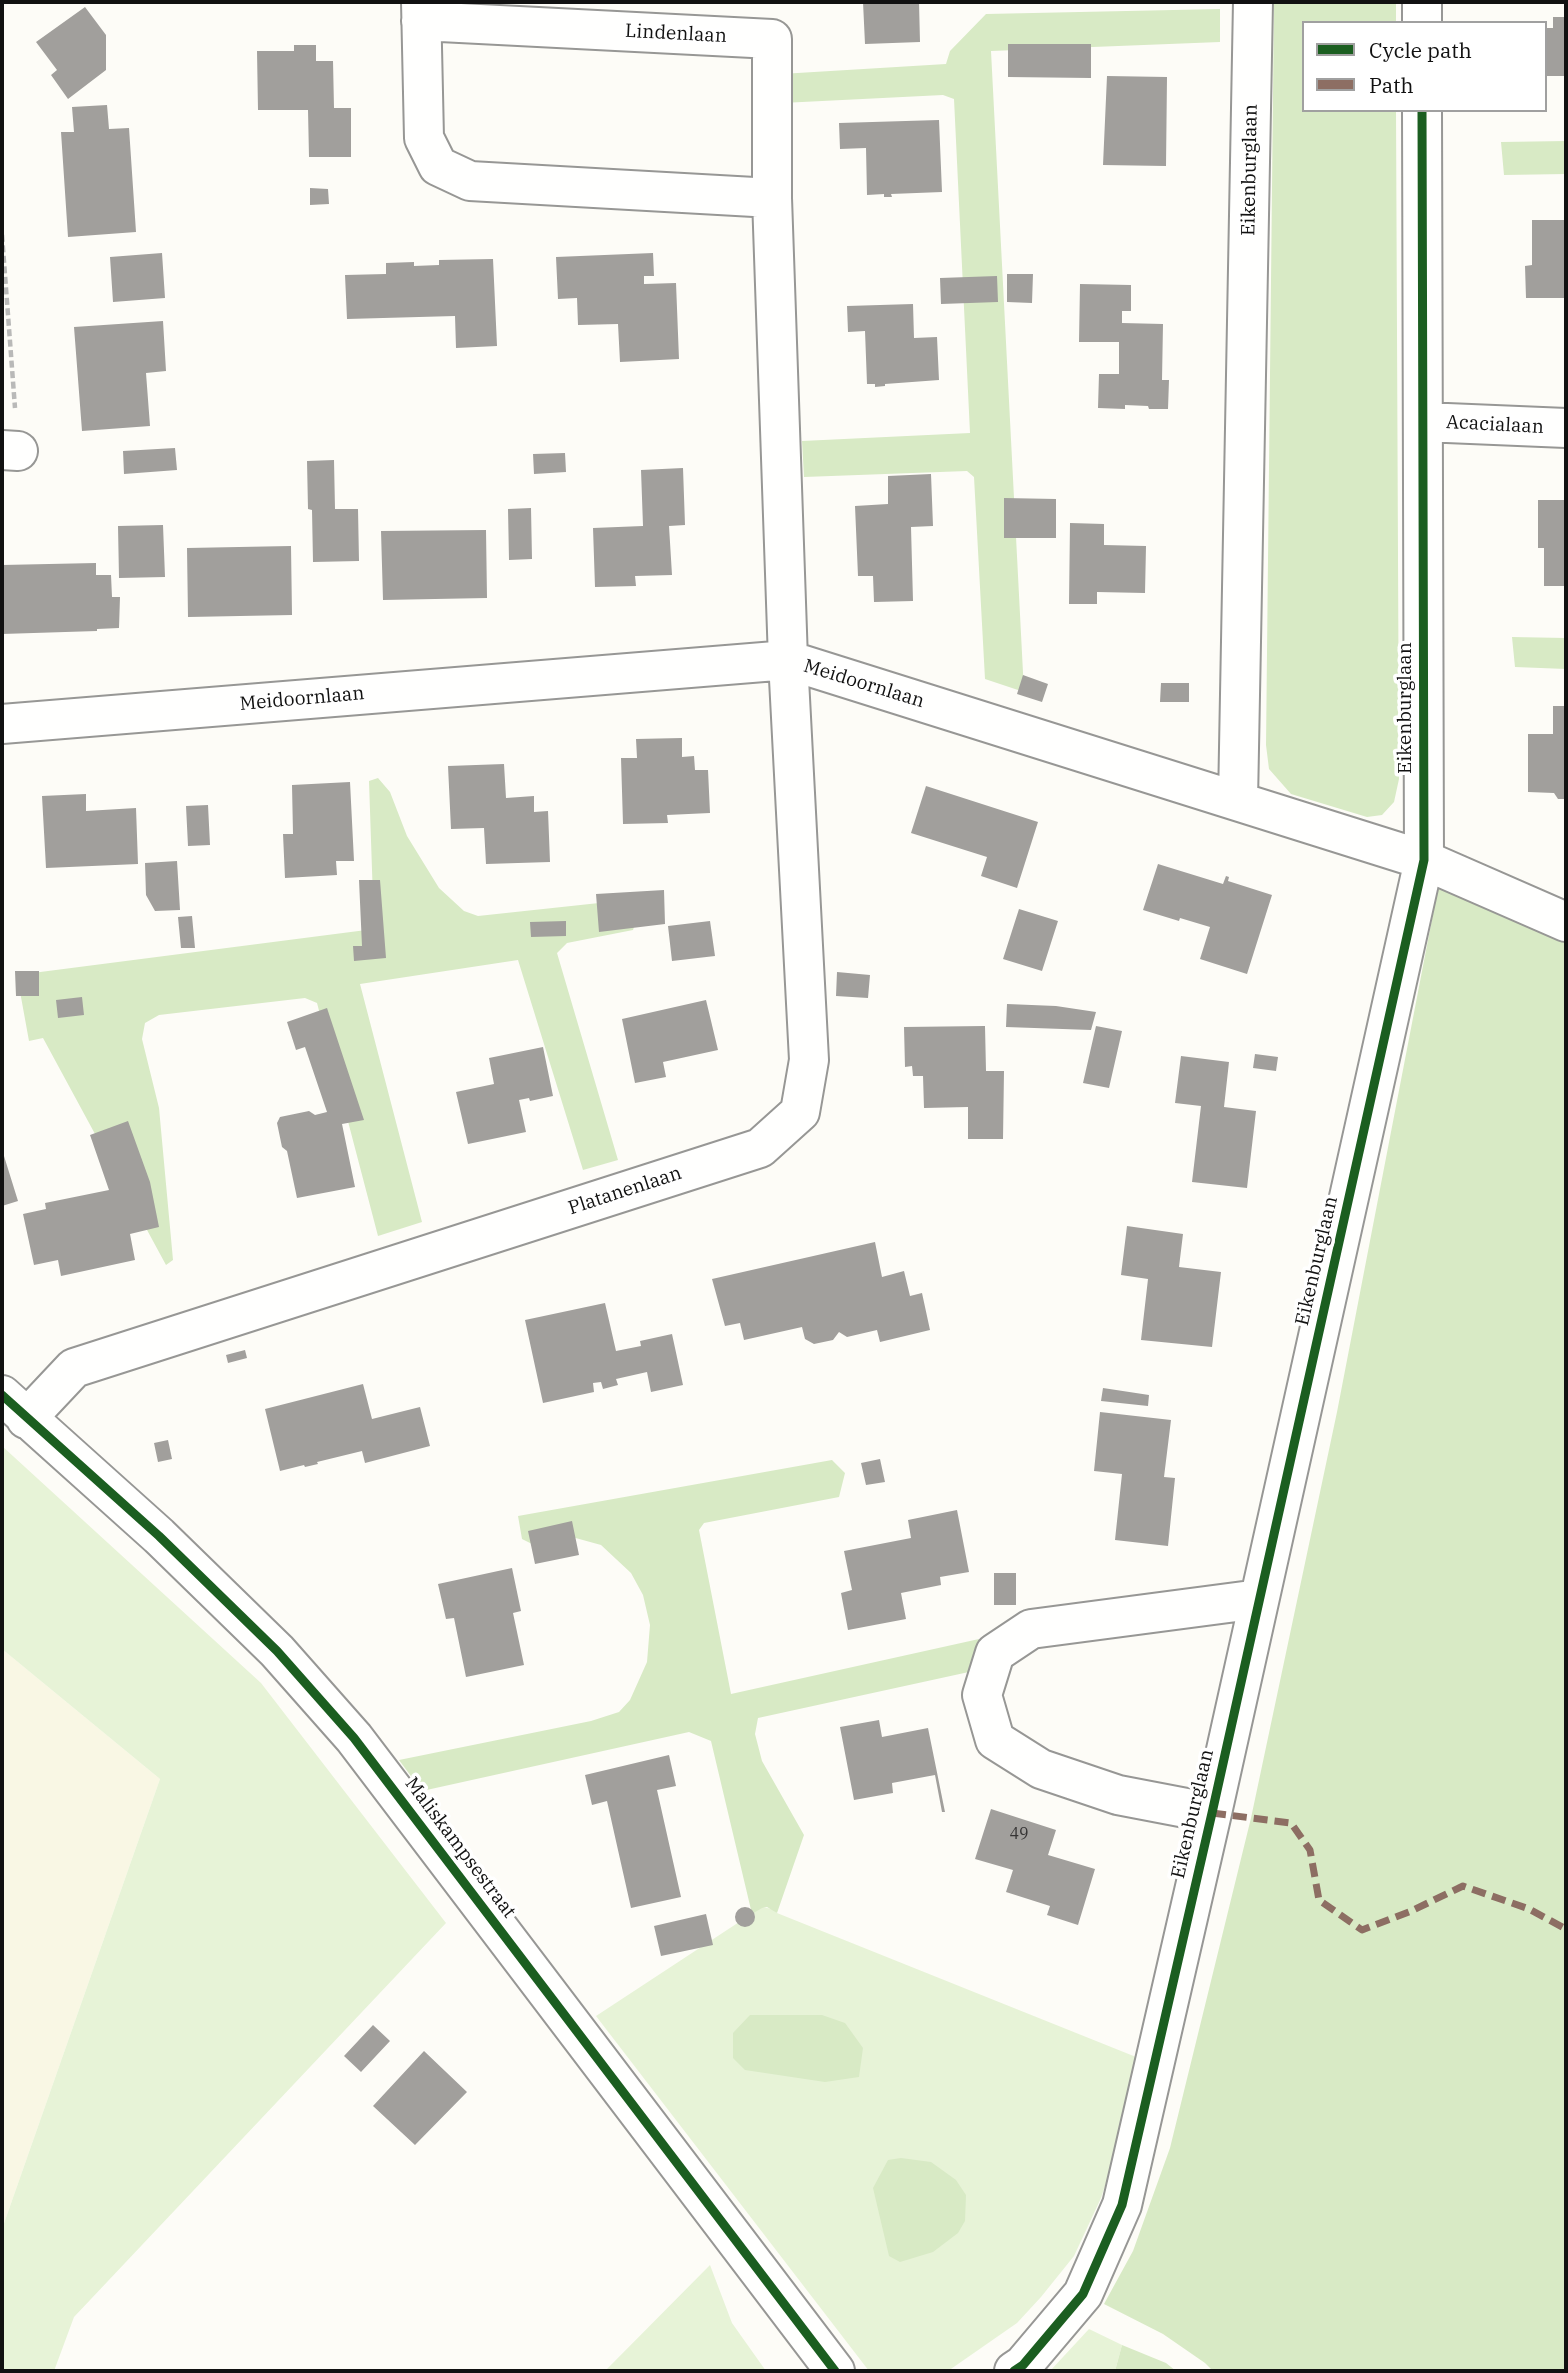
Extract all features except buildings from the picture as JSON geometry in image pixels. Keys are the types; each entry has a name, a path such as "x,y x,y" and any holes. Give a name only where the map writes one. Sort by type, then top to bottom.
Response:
{"street":[{"name":"Eikenburglaan","path":"1238,801 1253,2"},
{"path":"1422,2 1422,21"},
{"name":"Lindenlaan","path":"772,198 470,181 438,166 424,138 421,11 772,39 772,198 788,660"},
{"name":"Eikenburglaan","path":"1014,2371 1023,2365 1083,2294 1122,2205 1424,860 1422,112"},
{"name":"Acacialaan","path":"1423,422 1566,428"},
{"name":"Meidoornlaan","path":"2,724 788,660 1424,860 1566,922"},
{"name":"Platanenlaan","path":"14,1407 74,1368 760,1148 800,1112 809,1060 788,660"},
{"name":"Maliskampsestraat","path":"14,1407 179,1556 277,1651 354,1738 835,2371"},
{"name":"Eikenburglaan","path":"1212,1813 1118,1795 1041,1769 995,1740 982,1695 995,1653 1031,1629 1259,1599"}],"path":[{"path":"2,235 10,451"}],"shaded area":[{"path":"2,1649 160,1779 2,2229"}],"green space":[{"path":"1274,2 1396,2 1396,21 1302,21 1302,112 1396,112 1399,779 1394,802 1382,815 1367,817 1291,794 1269,769 1266,745"},
{"path":"1220,9 1220,42 991,51 1024,692 985,679 974,477 967,471 804,477 802,441 970,433 954,99 943,95 782,103 781,74 946,64 950,51 986,14"},
{"path":"1566,141 1566,174 1504,175 1501,142"},
{"path":"1512,637 1566,638 1566,669 1515,667"},
{"path":"378,778 390,792 407,836 439,888 464,911 478,916 627,900 640,908 633,930 567,943 557,953 618,1160 583,1170 518,960 360,984 422,1222 378,1236 317,1003 305,998 159,1015 145,1023 142,1039 159,1108 173,1260 166,1265 43,1038 29,1041 17,975 374,929 369,781"},
{"path":"1439,883 1566,936 1566,2371 1213,2371 1163,2334 1104,2304 1133,2251 1170,2148 1251,1818 1337,1412"},
{"path":"2,1446 261,1683 446,1923 74,2317 54,2371 2,2371 2,2229 160,1779 2,1649"},
{"path":"832,1460 845,1473 839,1497 704,1523 699,1530 731,1694 979,1639 978,1670 758,1718 755,1734 762,1761 804,1835 777,1913 767,1907 752,1914 711,1741 689,1732 422,1791 399,1760 591,1721 619,1712 630,1700 647,1662 650,1625 643,1595 631,1573 601,1545 572,1537 532,1544 522,1539 518,1516"},
{"path":"762,1907 1146,2061 1101,2198 1074,2256 1017,2323 948,2371 869,2371 596,2016"},
{"path":"750,2015 822,2015 845,2023 863,2048 859,2077 825,2082 745,2070 733,2058 733,2033"},
{"path":"901,2158 931,2162 956,2180 966,2195 965,2221 958,2233 933,2252 900,2262 889,2256 873,2188 888,2160"},
{"path":"710,2265 732,2323 766,2371 605,2371"},
{"path":"1089,2329 1122,2345 1115,2371 1050,2371"},
{"path":"1122,2345 1166,2363 1176,2371 1115,2371"}],"marked path":[{"path":"1212,1813 1291,1823 1310,1850 1319,1900 1362,1930 1409,1912 1463,1886 1529,1909 1566,1929"}],"cycle path":[{"path":"1014,2371 1023,2365 1083,2294 1122,2205 1424,860 1422,112"},
{"path":"2,1395 159,1536 277,1651 354,1738 835,2371"}]}
